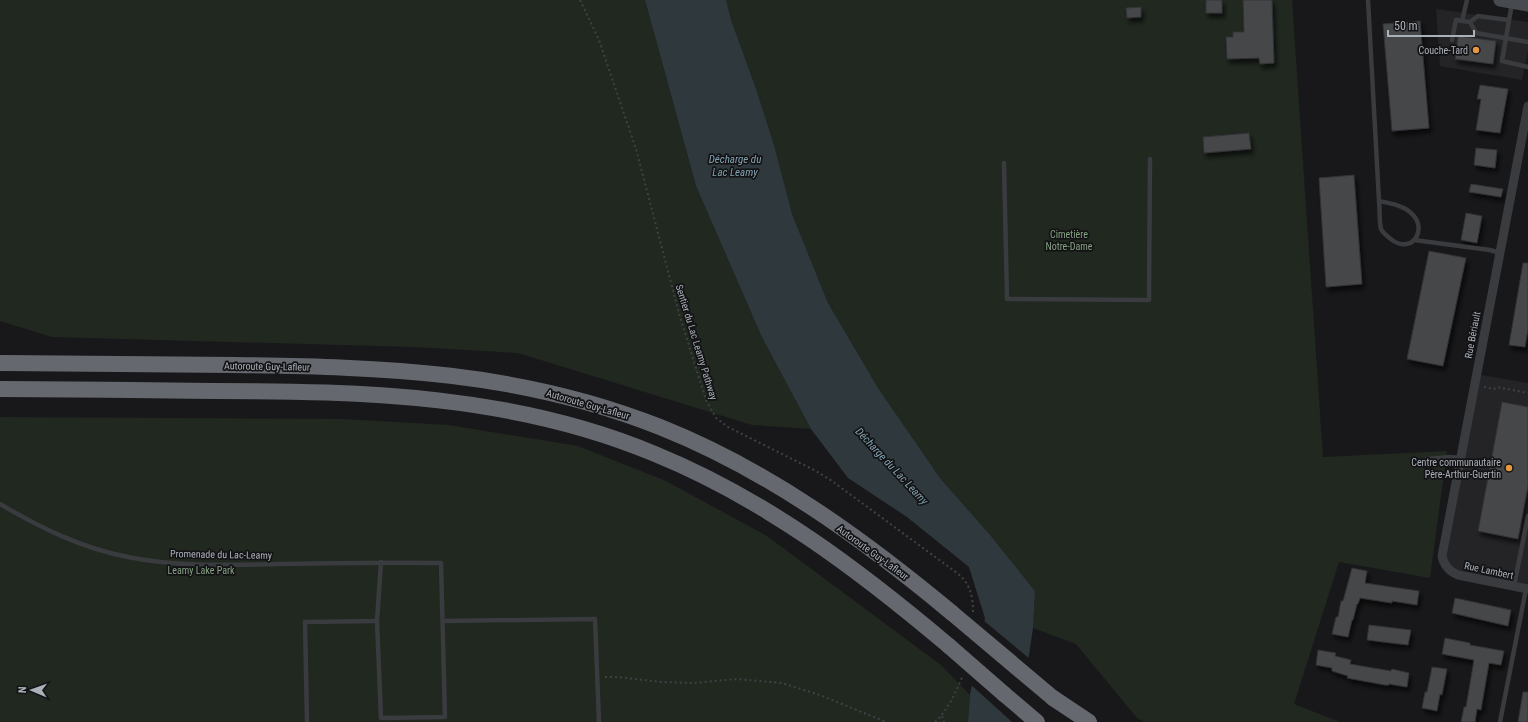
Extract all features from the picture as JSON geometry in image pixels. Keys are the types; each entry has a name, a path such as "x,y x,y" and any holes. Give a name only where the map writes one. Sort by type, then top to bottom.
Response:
{"highway":[{"name":"Autoroute Guy-Lafleur","path":"0,363 296,366 428,372 491,380 532,388 613,410 661,427 709,449 757,474 798,499 864,545 952,613 1054,698 1080,722"},
{"path":"0,389 289,391 382,395 480,405 561,422 612,438 655,453 711,479 799,530 849,565 948,646 1037,722"},
{"path":"1054,698 1089,722"}],"main road":[{"path":"1506,1 1528,6"}],"street":[{"name":"Rue Bériault","path":"1447,567 1444,563 1443,549 1528,106"},
{"name":"Rue Lambert","path":"1447,567 1458,575 1527,589"}],"lane":[{"path":"1368,0 1379,201 1381,229 1395,242 1402,245 1410,244 1418,233 1418,225 1414,216 1406,209 1379,201"},
{"path":"1462,21 1467,0"},
{"path":"1506,1 1508,20 1502,61 1528,67"},
{"path":"1452,40 1456,20 1470,22 1478,16 1508,20"},
{"path":"1470,22 1476,33 1528,42"},
{"path":"1004,163 1007,299 1149,300 1150,158"},
{"path":"1414,240 1490,250 1500,253"},
{"path":"1427,459 1450,457 1460,458"},
{"name":"Promenade du Lac-Leamy","path":"0,504 42,528 66,539 114,554 143,560 193,564 381,562 442,563 444,621"},
{"path":"1514,586 1528,516"},
{"path":"381,562 378,621 381,718 445,717 444,621 595,619 599,722"},
{"path":"1500,722 1527,589"},
{"path":"307,722 305,622 378,621"}],"path":[{"name":"Sentier du Lac Leamy Pathway","path":"580,0 599,40 636,149 680,317 706,400 713,414 728,427 816,470 957,573 969,586 972,597 973,617"},
{"path":"1483,387 1494,389 1497,387 1528,393"},
{"path":"935,722 942,716 956,692 964,674"},
{"path":"597,677 618,677 661,682 693,683 736,679 782,683 820,695 886,722"},
{"path":"942,716 944,722"}],"shaded area":[{"path":"1436,9 1528,22 1528,51 1522,80 1440,66"},
{"path":"1476,374 1528,383 1528,589 1458,575 1442,556"}],"green space":[{"path":"0,0 645,0 696,186 758,328 811,429 752,425 518,353 414,347 52,337 0,321"},
{"name":"Cimetière Notre-Dame","path":"726,0 1292,0 1323,457 1447,451 1430,578 1339,562 1294,704 1340,722 1144,722 1137,718 1076,644 1033,628 1035,591 991,536 940,478 878,388 828,303 792,214"},
{"name":"Leamy Lake Park","path":"0,417 343,419 449,425 578,446 666,481 767,536 941,665 970,695 968,722 0,722"}],"water":[{"name":"Décharge du Lac Leamy","path":"645,0 726,0 732,23 773,142 792,214 828,303 878,388 940,478 991,536 1035,591 1033,628 1019,722 968,722 970,695 985,618 969,567 907,517 848,478 811,429 761,335 696,186"}],"pier":[{"path":"983,620 1030,659 1021,722 1012,722 970,684"}],"building":[{"path":"1206,0 1222,0 1222,13 1206,13"},
{"path":"1243,0 1272,0 1274,63 1260,64 1259,58 1227,59 1226,37 1233,37 1233,32 1244,32"},
{"path":"1141,7 1141,17 1127,18 1126,8"},
{"path":"1420,21 1429,128 1392,131 1383,24"},
{"name":"Couche-Tard","path":"1458,36 1496,41 1493,64 1455,59"},
{"path":"1480,85 1508,89 1500,133 1476,130 1481,99 1477,99"},
{"path":"1249,133 1251,149 1204,153 1203,137"},
{"path":"1476,148 1497,150 1495,168 1474,165"},
{"path":"1354,175 1362,284 1326,287 1319,178"},
{"path":"1471,184 1503,189 1501,197 1469,192"},
{"path":"1466,213 1482,216 1477,243 1461,240"},
{"path":"1429,251 1466,258 1443,366 1407,359"},
{"path":"1523,263 1528,263 1528,329 1525,347 1509,345"},
{"name":"Centre communautaire Père-Arthur-Guertin","path":"1502,402 1528,407 1528,486 1518,539 1478,531"},
{"path":"1352,568 1367,571 1365,583 1419,591 1417,605 1360,598 1348,637 1332,634"},
{"path":"1455,598 1511,610 1508,626 1452,613"},
{"path":"1369,625 1411,630 1408,645 1367,640"},
{"path":"1445,638 1470,643 1470,645 1504,651 1501,665 1489,663 1481,710 1477,709 1475,722 1461,722 1464,707 1466,707 1474,660 1442,654"},
{"path":"1318,650 1336,653 1335,656 1351,660 1350,664 1391,671 1392,669 1409,673 1407,687 1389,684 1385,685 1347,678 1348,676 1332,671 1332,668 1316,665"},
{"path":"1432,667 1447,669 1437,711 1422,708"},
{"path":"1523,692 1528,692 1528,722 1518,722"}],"place":[{"name":"Couche-Tard","path":"1476,50"},
{"name":"Centre communautaire Père-Arthur-Guertin","path":"1509,468"}]}
